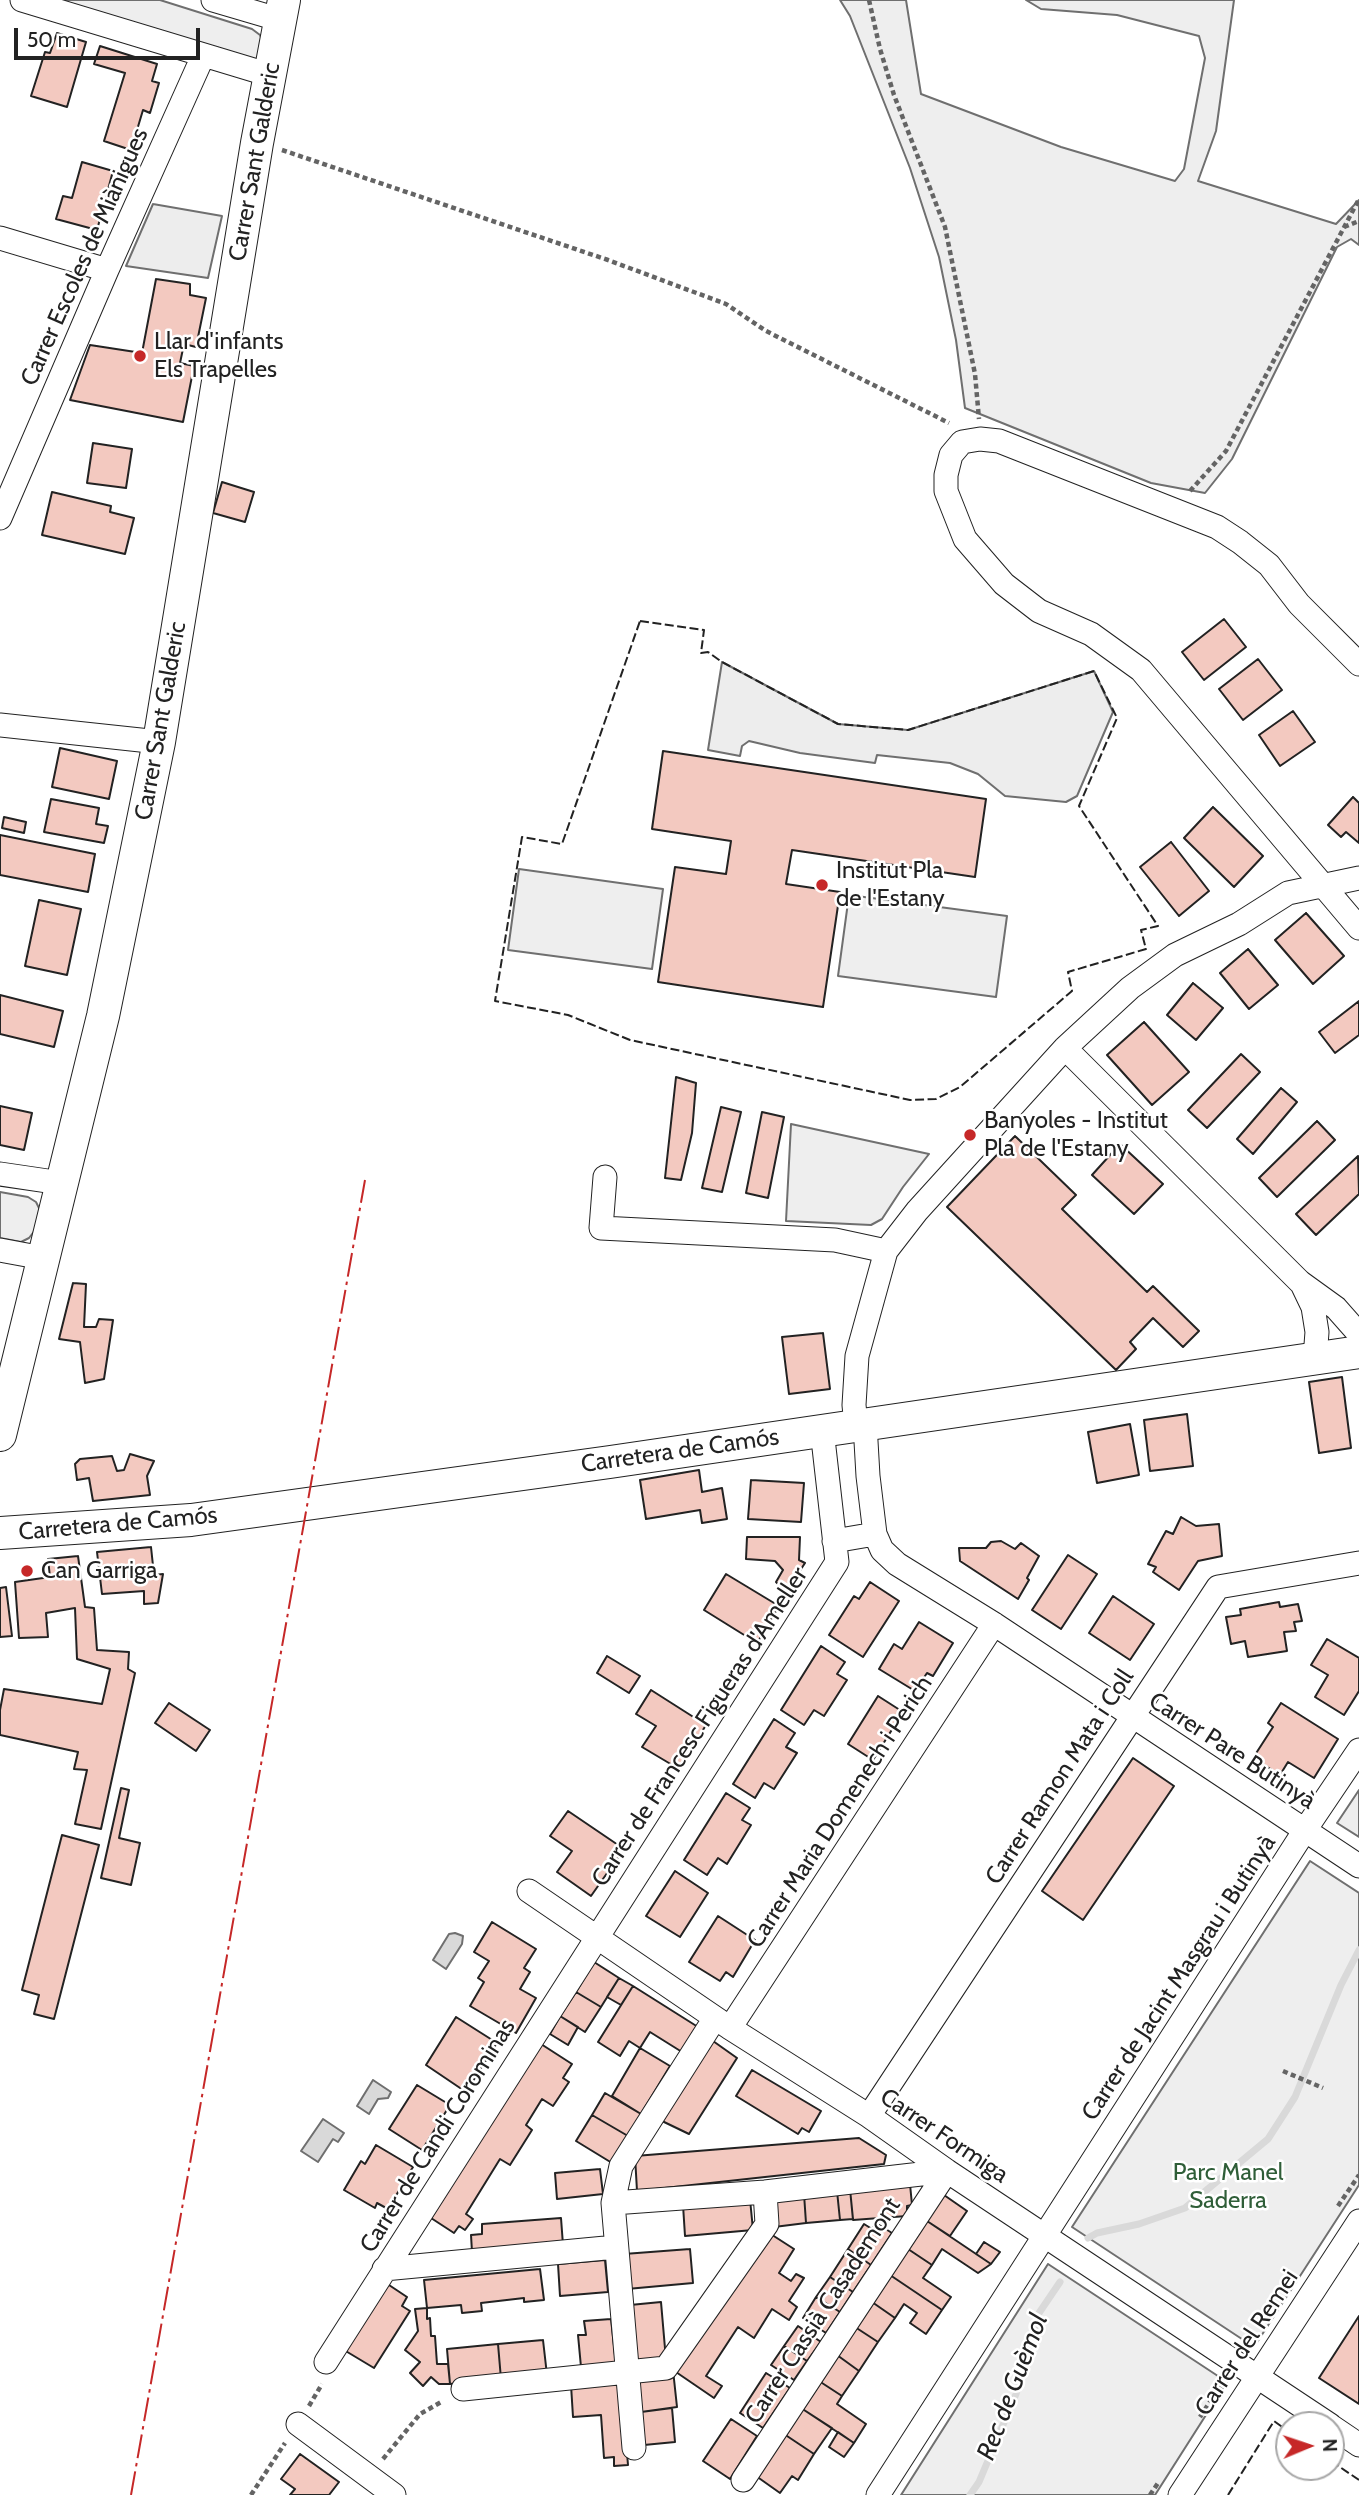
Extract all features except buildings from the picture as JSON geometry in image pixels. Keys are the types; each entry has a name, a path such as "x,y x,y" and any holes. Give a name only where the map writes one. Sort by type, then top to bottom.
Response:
{"street":[{"path":"22,0 270,75"},
{"path":"213,0 283,10"},
{"name":"Carrer Sant Galderic","path":"0,1435 103,1016 159,742 257,143 283,10"},
{"name":"Carrer Escoles de Miànigues","path":"0,518 107,270 204,56"},
{"path":"0,238 107,270"},
{"path":"1359,664 1299,604 1269,565 1217,527 999,441 979,439 962,442 951,455 946,475 946,492 965,539 1004,584 1039,611 1091,634 1141,670 1359,928"},
{"path":"0,725 159,742"},
{"path":"834,1541 875,1534 861,1424 854,1405 857,1356 886,1251 917,1211 1065,1048 1130,988 1175,955 1239,924 1289,893 1359,878"},
{"path":"1065,1048 1300,1282 1336,1308 1359,1334"},
{"path":"0,1174 61,1183"},
{"path":"605,1177 601,1228 835,1240 886,1251"},
{"path":"0,1250 43,1258"},
{"path":"1300,1282 1313,1307 1317,1332 1315,1358"},
{"name":"Carretera de Camós","path":"0,1533 191,1520 1359,1352"},
{"name":"Carrer de Francesc Figueras d'Ameller","path":"595,1938 837,1562 822,1430"},
{"name":"Carrer Pare Butinyà","path":"875,1534 882,1550 897,1564 994,1624 1359,1866"},
{"name":"Carrer Ramon Mata i Coll","path":"869,2116 1218,1587 1359,1563"},
{"name":"Carrer Maria Domenech i Perich","path":"634,2448 613,2203 621,2166 722,2023 994,1624"},
{"name":"Carrer de Jacint Masgrau i Butinyà","path":"878,2495 1359,1750"},
{"name":"Carrer Formiga","path":"529,1891 722,2023 869,2116 947,2171 1308,2411"},
{"name":"Carrer de Candi Corominas","path":"326,2362 595,1938"},
{"path":"613,2203 765,2192 947,2171"},
{"name":"Carrer Cassià Casademont","path":"743,2480 947,2171"},
{"path":"463,2389 666,2368 766,2224 765,2192"},
{"name":"Carrer del Remei","path":"1180,2495 1359,2221"},
{"path":"384,2269 616,2247"},
{"path":"298,2424 394,2495"}],"path":[{"path":"869,0 894,95 945,227 975,374 979,439"},
{"path":"257,143 297,154 608,260 726,304 766,331 979,439"},
{"path":"1173,509 1226,451 1359,199"},
{"path":"1343,228 1359,221"},
{"path":"1283,2071 1323,2088"},
{"path":"370,2477 420,2414 463,2389"}],"green space":[{"path":"48,0 160,0 252,29 260,35 264,44 262,57 255,61"},
{"path":"840,0 906,0 921,94 1061,147 1175,181 1184,169 1205,58 1199,36 1117,15 1041,9 1026,0 1234,0 1216,131 1198,181 1336,224 1359,200 1359,245 1351,239 1337,247 1232,459 1205,493 1151,483 965,408 956,340 939,257 910,168 850,16"},
{"path":"519,869 663,889 652,969 508,950"},
{"path":"849,895 1007,916 996,997 838,976"},
{"path":"791,1124 929,1154 882,1219 871,1225 786,1221"},
{"path":"0,1192 28,1197 36,1202 41,1212 36,1229 29,1238 21,1242 0,1238"},
{"path":"1359,1790 1359,1837 1337,1823"},
{"name":"Parc Manel Saderra","path":"1310,1861 1359,1893 1359,2185 1254,2347 1072,2227"},
{"path":"1048,2264 1227,2382 1155,2495 901,2495"}],"shaded area":[{"path":"153,204 222,216 208,278 126,266"},
{"path":"722,662 838,724 908,730 1094,671 1113,712 1077,796 1066,802 1005,796 978,774 950,763 877,755 875,763 800,753 749,741 742,746 740,756 708,750"},
{"path":"449,1934 463,1936 462,1944 446,1969 433,1960"},
{"path":"373,2080 391,2092 388,2098 378,2099 369,2114 357,2106"},
{"path":"323,2119 344,2133 338,2142 333,2139 318,2162 301,2151"}],"waterway":[{"name":"Rec de Guèmol","path":"1088,2238 1097,2233 1139,2224 1185,2208 1268,2139 1295,2097 1341,1985 1359,1950"},
{"name":"Rec de Guèmol","path":"970,2495 979,2482 1016,2394 1039,2313 1060,2282"}],"fence":[{"path":"640,621 704,630 701,653 708,652 838,724 908,730 1094,671 1117,718 1079,806 1158,926 1141,930 1146,949 1068,972 1072,991 960,1087 936,1099 910,1100 630,1040 568,1015 495,1001 522,837 562,844 640,621"},
{"path":"1228,2495 1275,2422"},
{"path":"1345,2470 1359,2480"}],"power":[{"path":"131,2495 365,1180"}],"place":[{"name":"Llar d'infants Els Trapelles","path":"140,356"},
{"name":"Institut Pla de l'Estany","path":"822,885"},
{"name":"Banyoles - Institut Pla de l'Estany","path":"970,1135"},
{"name":"Can Garriga","path":"27,1571"}]}
